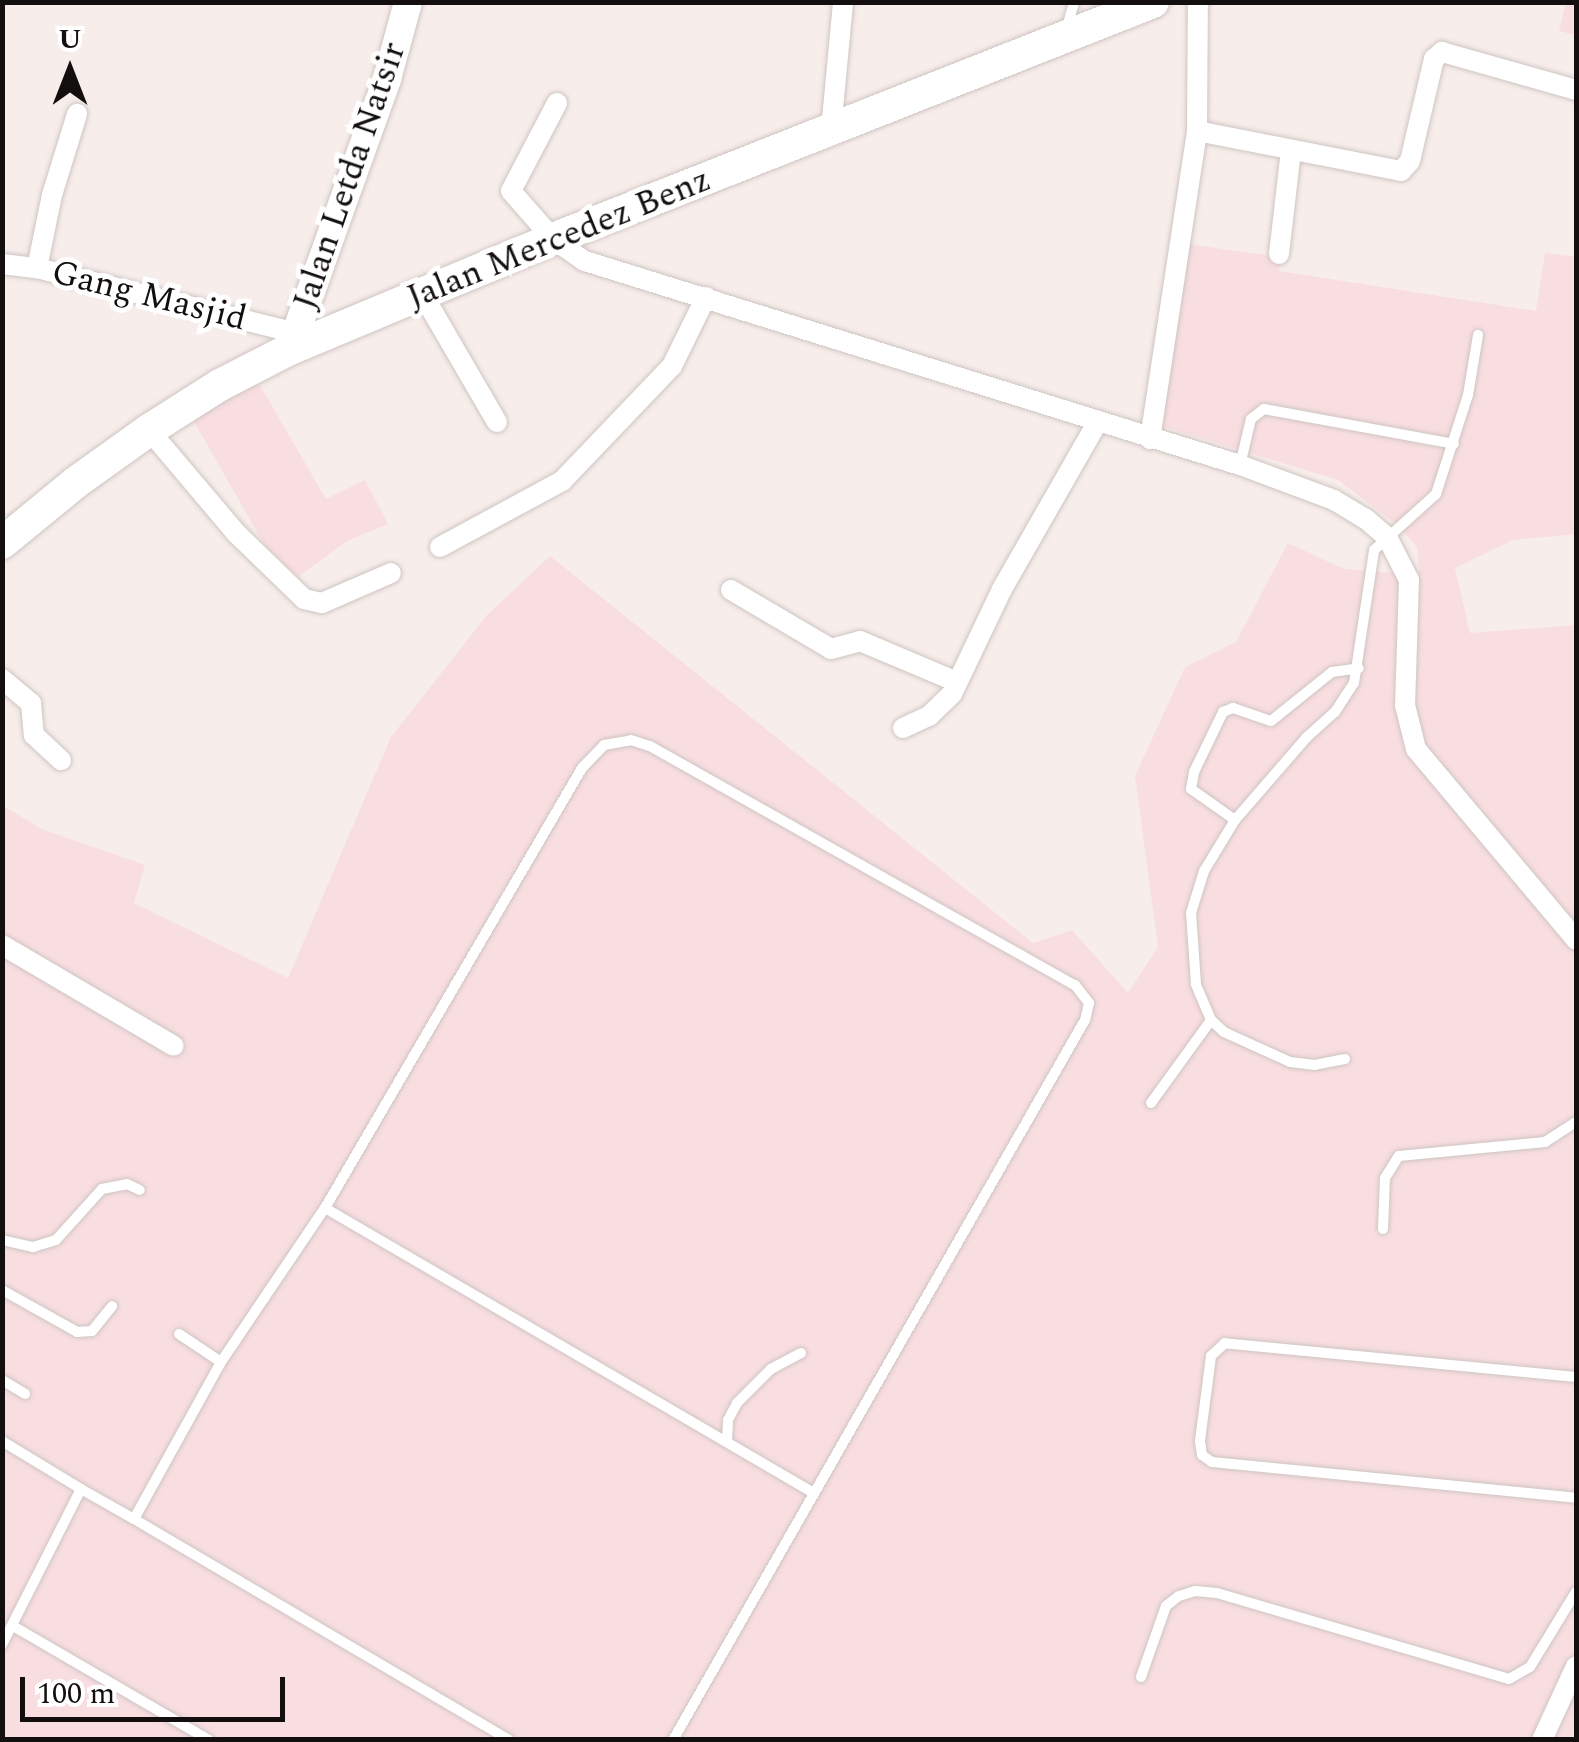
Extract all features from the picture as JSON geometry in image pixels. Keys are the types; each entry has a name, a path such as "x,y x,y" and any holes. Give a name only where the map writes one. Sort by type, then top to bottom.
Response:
{"main road":[{"name":"Jalan Mercedez Benz","path":"2,544 48,504 149,430 292,341 423,294 1153,2"}],"street":[{"name":"Jalan Letda Natsir","path":"292,341 386,79 408,2"},
{"path":"831,130 843,2"},
{"path":"1150,439 1197,131 1198,2"},
{"path":"1197,131 1395,171 1405,168 1434,58 1442,52 1576,90"},
{"path":"557,103 511,188 553,239 585,261 1240,465 1334,500 1388,537 1409,580 1405,704 1410,738 1423,760 1576,940"},
{"path":"36,268 52,196 77,114"},
{"path":"1278,254 1292,150"},
{"name":"Gang Masjid","path":"2,264 36,268 292,341"},
{"path":"423,294 497,422"},
{"path":"440,547 562,482 672,366 706,297"},
{"path":"903,728 917,724 948,700 1002,588 1097,423"},
{"path":"149,430 236,533 304,599 322,604 391,573"},
{"path":"732,590 831,649 860,642 957,682"},
{"path":"2,679 31,703 34,735 60,760"},
{"path":"2,945 174,1046"},
{"path":"1542,1740 1576,1666"}],"lane":[{"path":"1064,38 1074,2"},
{"path":"1345,1060 1315,1065 1290,1062 1240,1042 1211,1020 1196,984 1191,913 1204,871 1235,820 1307,737 1335,712 1359,668 1371,558 1388,537 1436,494 1454,444 1478,335"},
{"path":"1240,465 1251,418 1264,409 1454,444"},
{"path":"1235,820 1191,788 1194,772 1223,712 1233,708 1271,721 1332,672 1359,668"},
{"path":"134,1518 221,1362 325,1208 582,768 604,745 630,740 650,746 1075,986 1089,1003 1085,1020 673,1740"},
{"path":"1151,1103 1211,1020"},
{"path":"1383,1229 1386,1178 1399,1156 1545,1142 1576,1122"},
{"path":"2,1240 33,1246 56,1240 102,1189 127,1184 140,1190"},
{"path":"325,1208 812,1492"},
{"path":"2,1290 77,1332 92,1332 112,1306"},
{"path":"180,1334 221,1362"},
{"path":"1576,1377 1225,1342 1211,1356 1200,1441 1202,1455 1212,1462 1576,1498"},
{"path":"728,1442 728,1420 737,1403 771,1370 802,1353"},
{"path":"2,1380 24,1394"},
{"path":"2,1442 510,1740"},
{"path":"2,1645 80,1489"},
{"path":"1142,1677 1166,1606 1178,1596 1195,1592 1216,1592 1510,1679 1530,1667 1576,1592"},
{"path":"13,1626 209,1740"}],"shaded area":[{"path":"1566,2 1576,3 1576,35 1559,31"},
{"path":"1187,244 1282,257 1279,271 1536,311 1545,253 1576,257 1576,534 1513,540 1455,568 1470,633 1576,625 1576,1739 3,1739 2,805 42,829 145,865 134,903 288,978 391,737 487,615 550,556 1033,943 1072,930 1128,993 1158,947 1135,776 1185,667 1236,642 1288,543 1344,569 1419,575 1417,547 1396,524 1338,480 1155,424"},
{"path":"258,382 326,499 365,480 388,524 347,541 298,577 265,546 192,418"}]}
